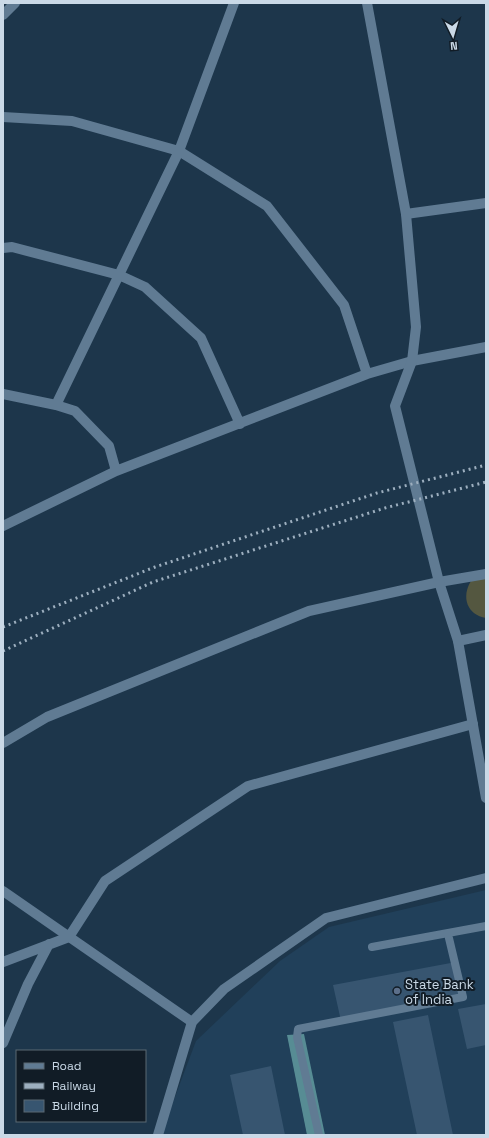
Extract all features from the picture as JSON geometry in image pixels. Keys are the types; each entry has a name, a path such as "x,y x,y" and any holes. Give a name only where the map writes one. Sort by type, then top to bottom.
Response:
{"street":[{"path":"3,15 15,3"},
{"path":"56,404 178,151 234,3"},
{"path":"367,3 406,214 416,327 412,361 395,406 440,582 458,641 486,798"},
{"path":"3,117 72,121 178,151 267,206 344,305 367,374"},
{"path":"406,214 486,203"},
{"path":"3,248 12,247 119,275 145,287 201,338 240,424"},
{"path":"3,526 116,471 367,374 412,361 486,347"},
{"path":"3,394 56,404 75,411 109,446 116,471"},
{"path":"3,744 47,717 309,611 440,582 486,574"},
{"path":"458,641 486,635"},
{"path":"3,962 70,937 105,881 248,786 473,724"},
{"path":"158,1135 192,1022 224,990 326,918 486,878"},
{"path":"3,891 192,1022"},
{"path":"3,1043 28,984 49,944"}],"lane":[{"path":"372,947 486,926"},
{"path":"319,1135 297,1037 298,1028 463,997 448,934"}],"shaded area":[{"path":"486,574 486,618 479,616 470,609 466,599 466,593 471,581"},
{"path":"486,890 486,1135 163,1135 164,1126 196,1041 280,961 329,927"},
{"path":"304,1034 325,1135 307,1135 287,1035"}],"building":[{"name":"State Bank of India","path":"456,962 460,997 341,1021 333,985"},
{"path":"486,1004 486,1045 467,1049 458,1009"},
{"path":"428,1015 453,1135 417,1135 393,1022"},
{"path":"271,1066 285,1135 243,1135 230,1075"}],"railway":[{"path":"3,627 155,567 377,493 486,465"},
{"path":"3,651 153,582 385,508 486,482"}],"place":[{"name":"State Bank of India","path":"397,991"}]}
